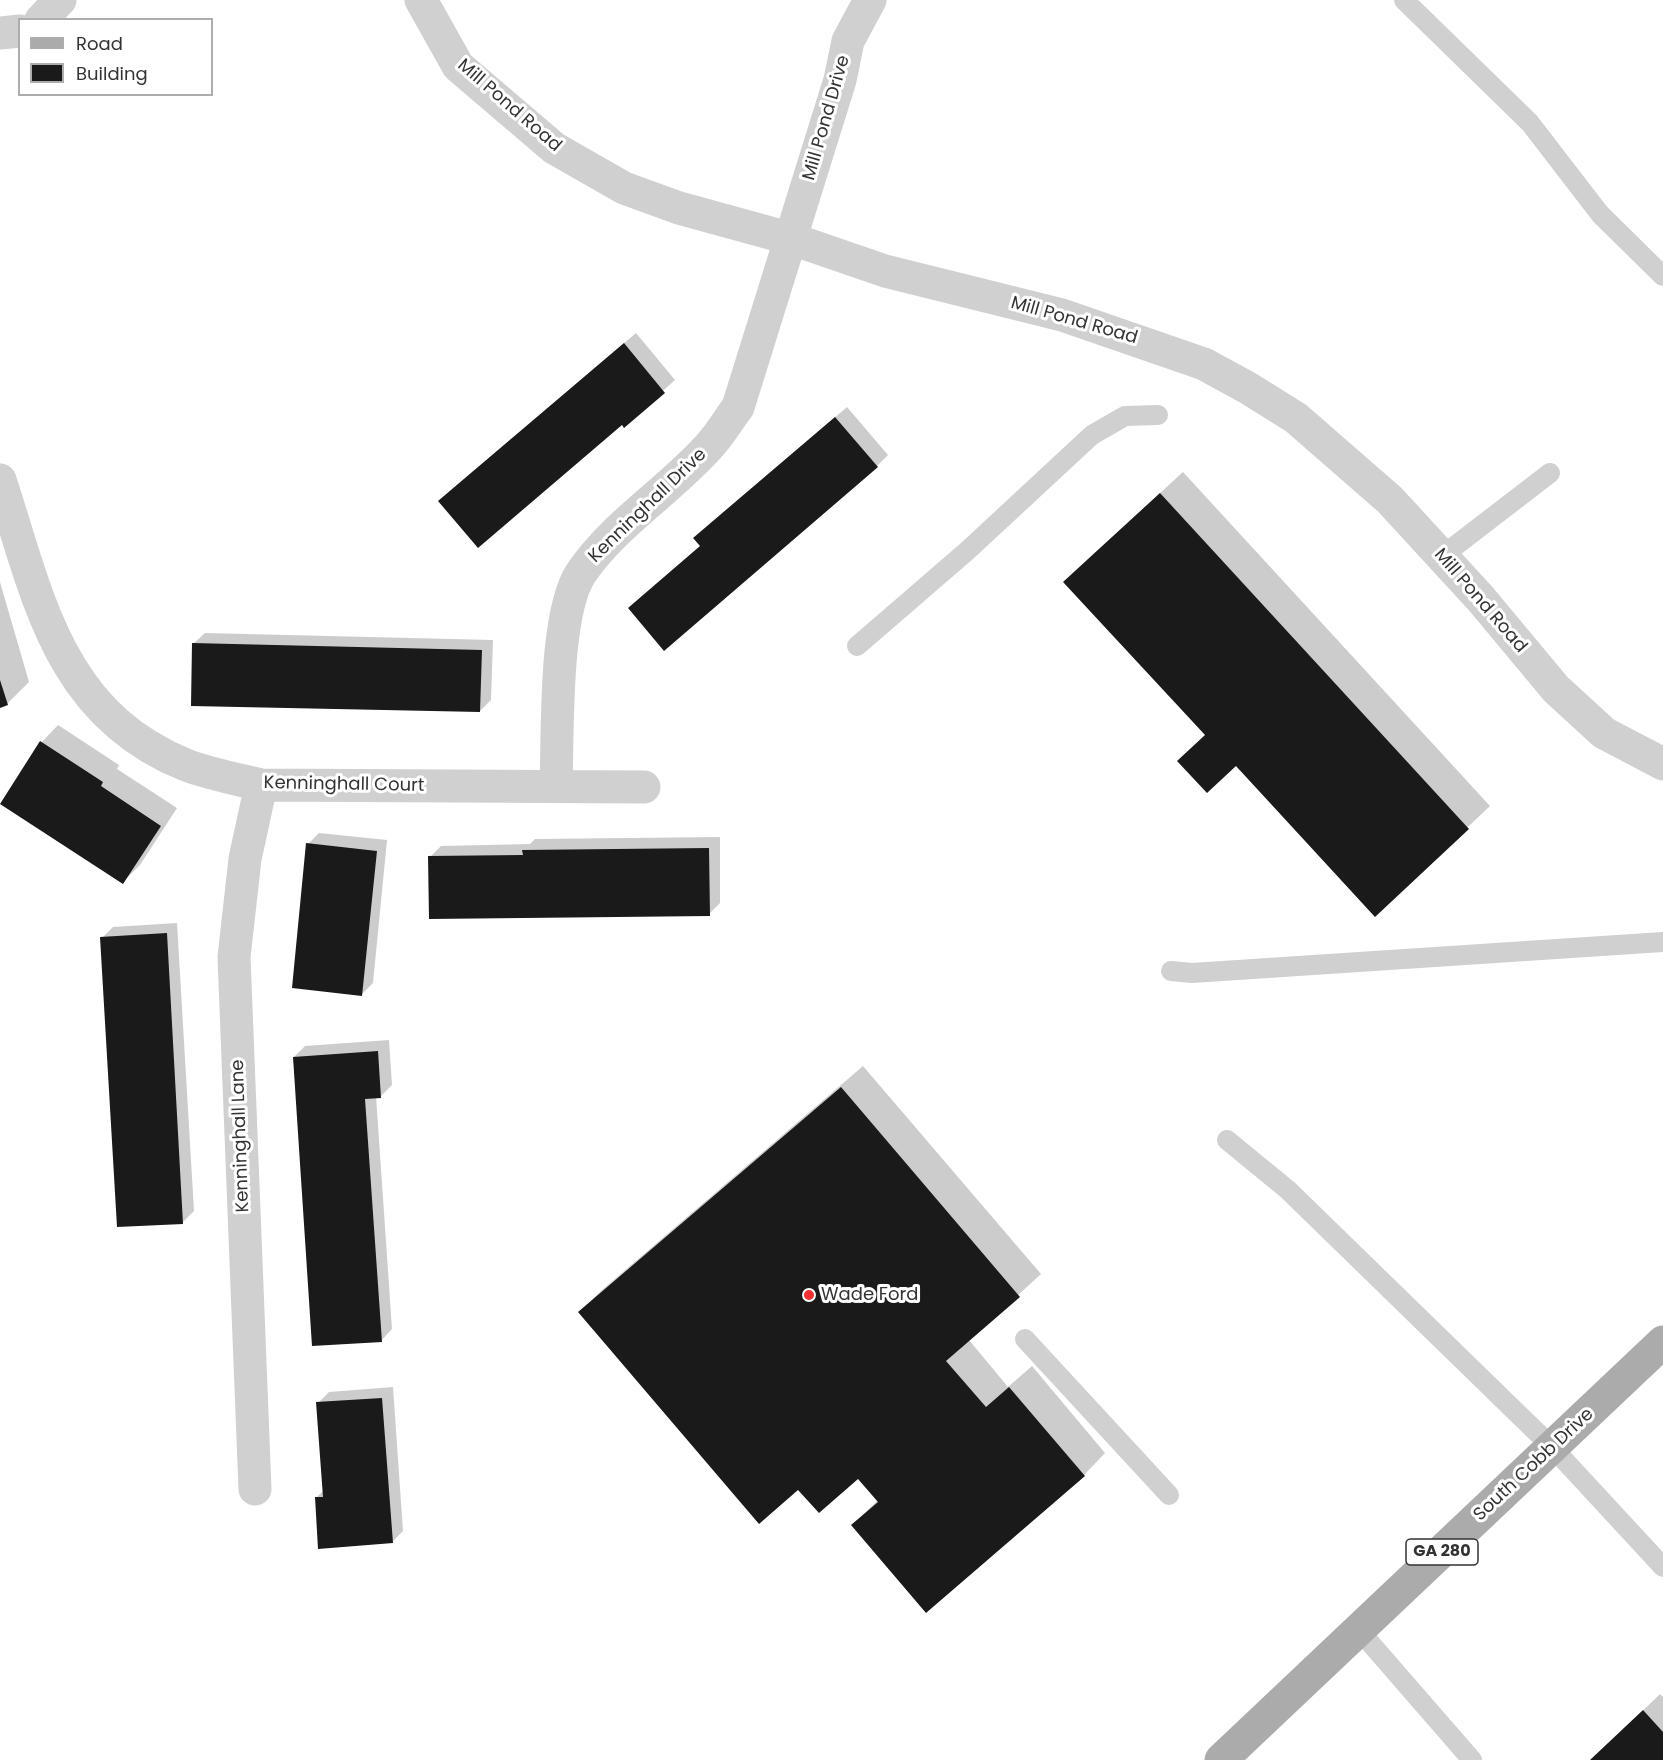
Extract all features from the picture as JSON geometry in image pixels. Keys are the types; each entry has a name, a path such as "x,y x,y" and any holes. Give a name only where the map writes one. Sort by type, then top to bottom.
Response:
{"main road":[{"name":"South Cobb Drive","path":"1221,1760 1663,1342"}],"street":[{"path":"43,18 60,0"},
{"name":"Mill Pond Road","path":"421,0 458,66 554,148 624,189 679,208 792,239 885,271 1062,315 1204,364 1296,418 1390,500 1442,556 1556,689 1604,733 1663,764"},
{"name":"Mill Pond Drive","path":"792,239 840,80 848,41 870,0"},
{"path":"0,33 18,31"},
{"name":"Kenninghall Drive","path":"556,785 561,657 572,593 580,574 607,541 711,444 738,407 792,239"},
{"name":"Kenninghall Court","path":"0,480 45,619 60,653 78,682 100,708 157,751 215,774 261,785 644,787"},
{"name":"Kenninghall Lane","path":"255,1489 234,957 245,859 261,785"}],"lane":[{"path":"1404,0 1530,123 1600,214 1663,276"},
{"path":"857,646 967,551 1092,435 1125,416 1158,415"},
{"path":"1442,556 1550,473"},
{"path":"1171,971 1192,973 1663,942"},
{"path":"1227,1140 1288,1190 1552,1448 1663,1567"},
{"path":"1024,1339 1169,1495"},
{"path":"1359,1630 1472,1760"}],"building":[{"path":"624,343 665,393 624,428 622,425 478,548 438,501"},
{"path":"835,417 878,467 664,651 628,608 700,546 693,538"},
{"path":"1160,493 1469,829 1375,917 1236,766 1207,793 1177,761 1205,735 1063,582"},
{"path":"192,643 482,650 480,712 191,706"},
{"path":"0,680 8,705 0,708"},
{"path":"40,741 103,782 101,786 161,826 123,884 0,804"},
{"path":"306,843 377,851 362,996 292,988"},
{"path":"709,848 710,916 429,919 428,856 523,855 522,850"},
{"path":"167,933 183,1224 117,1227 100,937"},
{"path":"378,1051 381,1098 365,1099 382,1342 312,1346 293,1057"},
{"path":"841,1087 1020,1297 946,1361 986,1407 1009,1387 1085,1476 926,1613 851,1525 878,1502 858,1479 819,1513 798,1490 759,1524 578,1312"},
{"path":"382,1398 393,1543 318,1549 315,1497 323,1497 316,1402"},
{"path":"1643,1710 1663,1732 1663,1760 1590,1760"}],"place":[{"name":"Wade Ford","path":"809,1295"}]}
